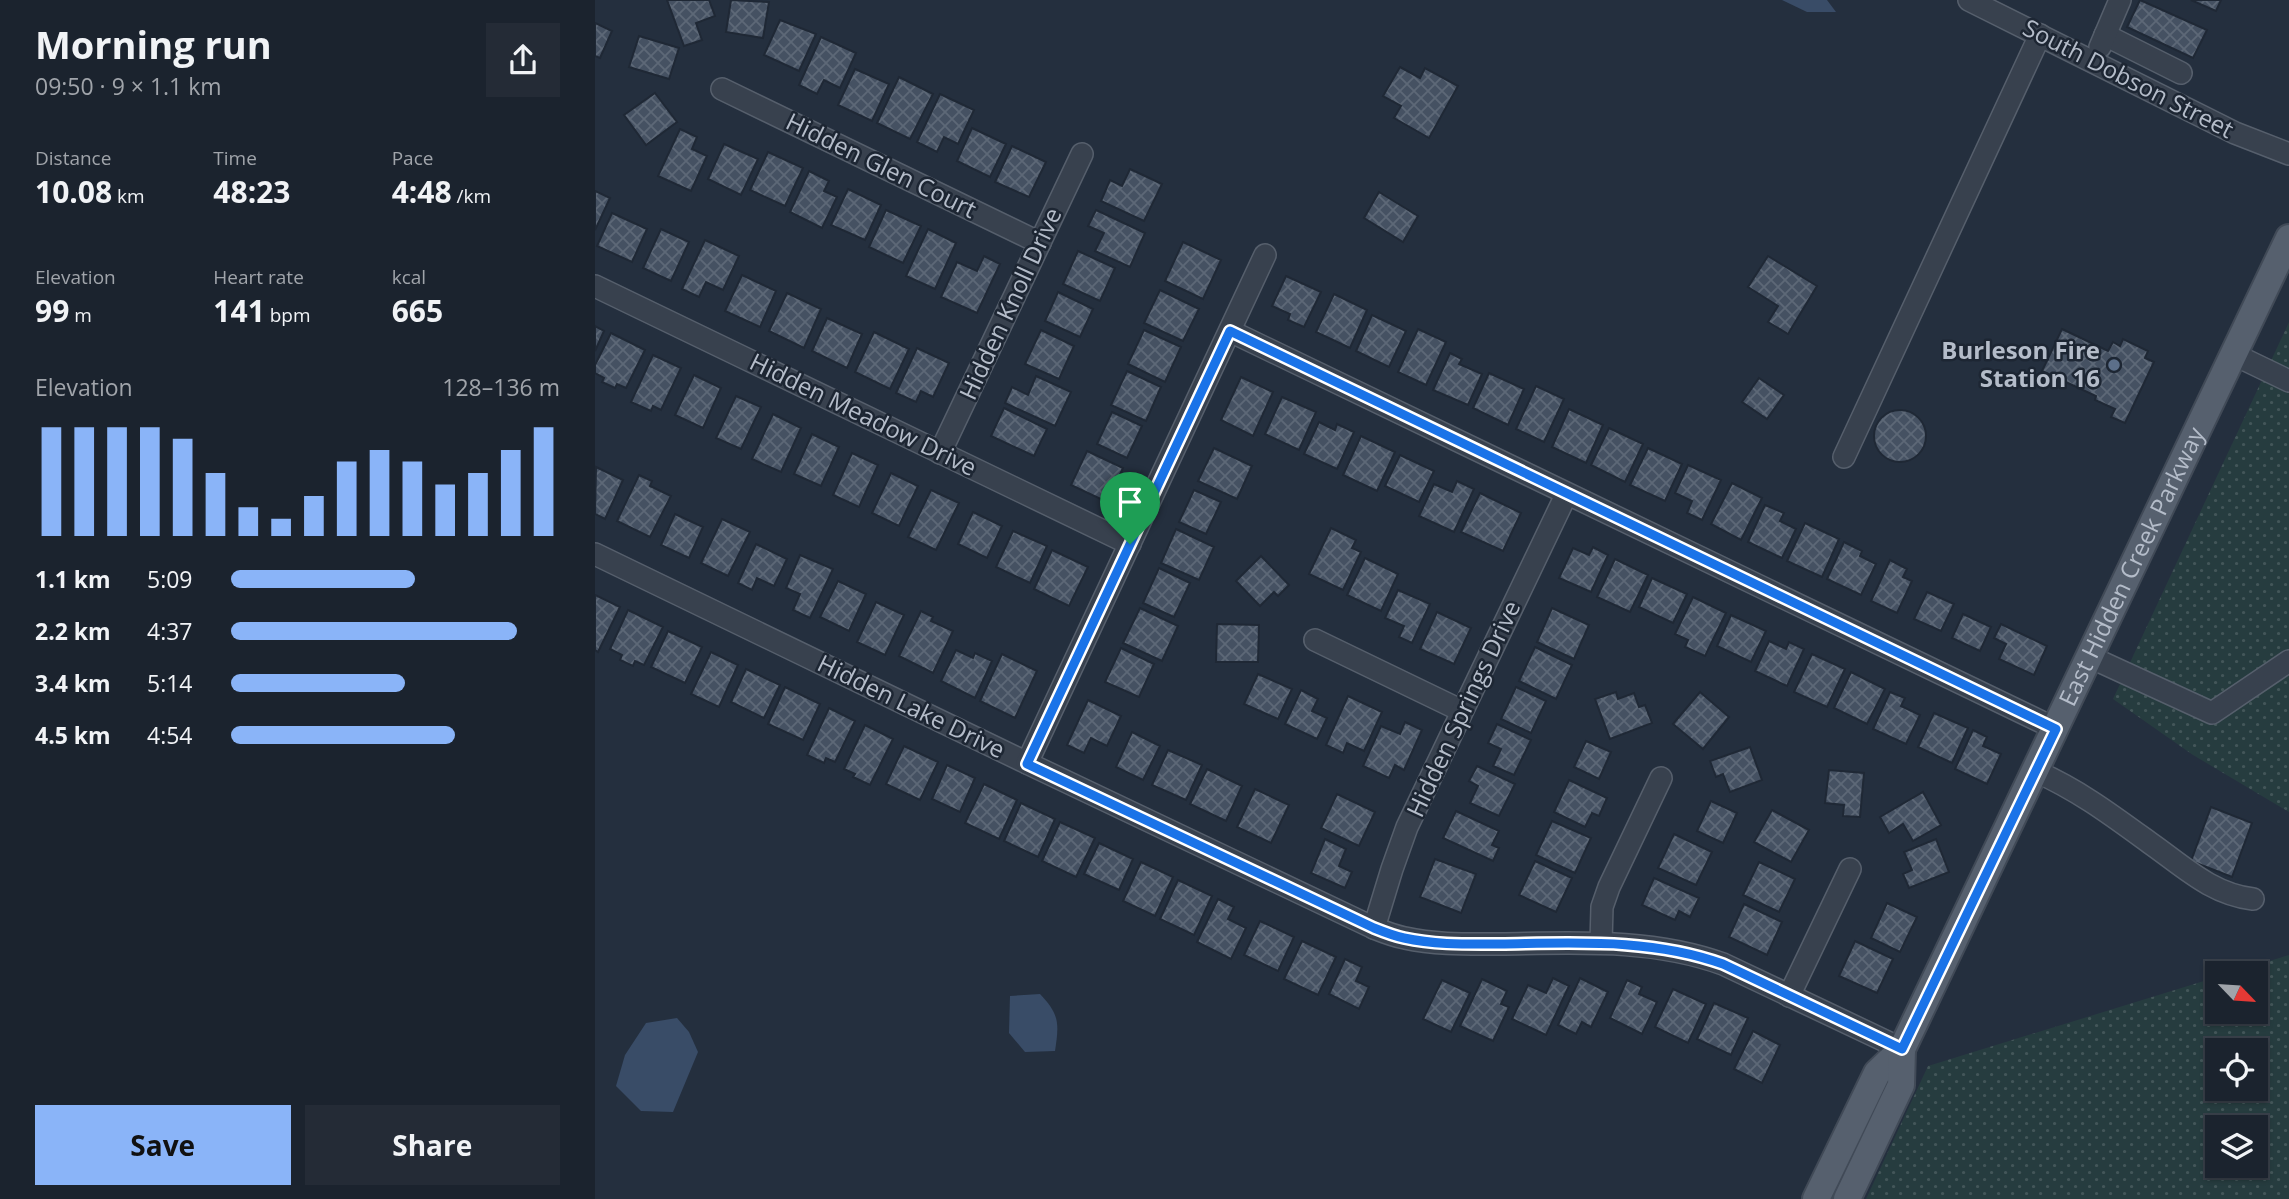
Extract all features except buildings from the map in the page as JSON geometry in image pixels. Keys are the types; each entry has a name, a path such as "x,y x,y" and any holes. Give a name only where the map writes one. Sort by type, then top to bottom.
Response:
{"main road":[{"name":"East Hidden Creek Parkway","path":"1816,1199 1877,1073 1902,1049 2289,237"},
{"name":"East Hidden Creek Parkway","path":"1847,1199 1901,1085 1902,1049"}],"street":[{"name":"South Dobson Street","path":"1969,0 2235,133 2289,154"},
{"path":"2094,62 2120,0"},
{"path":"1844,457 2040,35"},
{"path":"2105,35 2181,73"},
{"name":"Hidden Glen Court","path":"722,89 1040,243"},
{"name":"Hidden Knoll Drive","path":"940,453 1082,154"},
{"path":"1027,764 1265,255"},
{"name":"Hidden Meadow Drive","path":"595,286 1130,544"},
{"path":"1230,331 2056,729"},
{"path":"2233,354 2289,381"},
{"name":"Hidden Springs Drive","path":"1374,928 1407,827 1566,495"},
{"name":"Hidden Lake Drive","path":"595,554 1027,764 1374,928 1405,938 1448,944 1601,943 1655,947 1694,954 1723,964 1902,1049"},
{"path":"1315,640 1462,711"},
{"path":"2090,657 2212,713 2289,661"},
{"path":"2035,771 2066,785 2218,891 2253,899"},
{"path":"1601,943 1602,907 1605,897 1661,778"},
{"path":"1789,996 1850,869"}],"green space":[{"path":"2289,322 2289,812 2193,755 2113,699"},
{"path":"2289,955 2289,1199 1866,1199 1928,1066 2205,981 2205,1024 2268,1024 2268,962"}],"water":[{"path":"1782,0 1827,0 1836,12 1807,12"},
{"path":"1040,994 1057,1020 1055,1051 1025,1052 1009,1033 1010,996"},
{"path":"677,1018 689,1032 698,1052 673,1112 641,1111 616,1086 625,1055 646,1023"}],"place":[{"name":"Burleson Fire Station 16","path":"2114,365"}],"route":[{"path":"1230,331 2056,729 1902,1049 1723,964 1694,954 1655,947 1601,943 1448,944 1405,938 1374,928 1027,764 1130,544 1230,331"}]}
